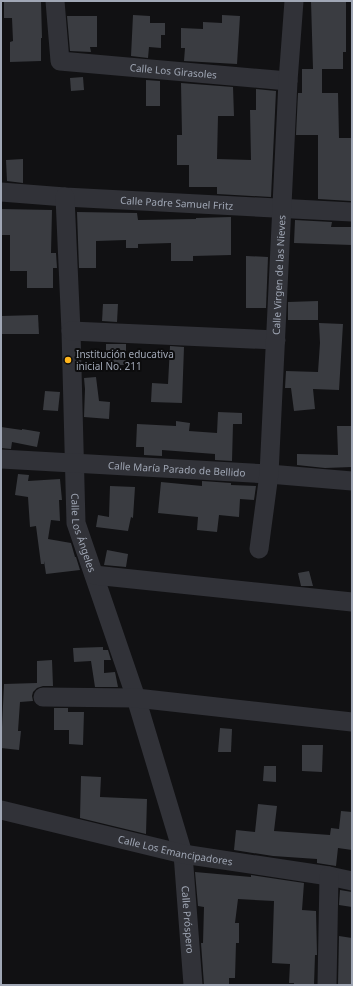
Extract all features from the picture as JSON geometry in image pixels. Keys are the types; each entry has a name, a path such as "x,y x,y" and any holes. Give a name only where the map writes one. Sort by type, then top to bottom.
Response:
{"street":[{"name":"Calle Los Girasoles","path":"55,1 60,61 288,81"},
{"name":"Calle Virgen de las Nieves","path":"259,549 269,474 288,81 294,1"},
{"name":"Calle Padre Samuel Fritz","path":"1,192 64,197 352,212"},
{"name":"Calle Los Ángeles","path":"64,197 71,331 76,523 136,698 183,854"},
{"path":"71,331 276,340"},
{"name":"Calle María Parado de Bellido","path":"1,459 269,474 352,481"},
{"path":"94,575 352,602"},
{"path":"43,697 136,698 352,722"},
{"name":"Calle Los Emancipadores","path":"1,810 183,854 352,881"},
{"name":"Calle Próspero","path":"183,854 193,985"},
{"path":"326,985 328,876"}],"building":[{"path":"4,1 41,1 41,61 10,62 10,42 13,41 12,18 4,18"},
{"path":"311,1 346,1 346,52 343,52 343,69 322,69 322,93 338,93 339,138 352,138 351,201 318,199 318,135 296,135 298,93 302,93 302,69 313,69"},
{"path":"133,15 150,16 150,23 165,23 165,35 161,35 161,48 149,47 148,58 131,56"},
{"path":"222,15 240,16 237,64 184,61 185,48 181,48 181,28 203,29 203,22 222,23"},
{"path":"67,16 97,16 97,47 90,47 91,52 70,51"},
{"path":"83,77 84,90 71,91 70,78"},
{"path":"146,80 160,81 160,106 146,106"},
{"path":"181,83 233,87 234,116 218,116 217,159 251,160 250,110 256,110 256,89 276,91 271,197 217,194 217,187 189,187 189,165 177,165 177,135 182,135"},
{"path":"23,159 23,183 7,181 6,160"},
{"path":"1,209 52,210 51,253 56,253 57,268 53,268 53,288 27,288 27,271 10,271 10,235 1,235"},
{"path":"77,212 137,213 138,220 231,217 231,255 193,256 193,261 171,261 171,243 138,244 138,248 126,248 126,240 96,241 96,268 79,268"},
{"path":"295,220 332,222 331,227 352,227 352,245 294,243"},
{"path":"246,256 268,257 266,308 246,308"},
{"path":"318,301 318,320 288,320 288,302"},
{"path":"103,304 118,304 117,322 102,321"},
{"path":"38,315 39,334 1,334 1,316"},
{"path":"319,323 343,324 339,390 313,389 315,409 294,411 291,388 285,388 286,371 318,372 320,343"},
{"path":"106,344 126,344 126,365 106,365"},
{"path":"170,346 184,347 182,403 151,402 152,383 168,384"},
{"path":"96,377 99,401 110,402 109,419 84,417 84,378"},
{"path":"45,391 60,392 58,411 43,410"},
{"path":"218,412 242,413 242,424 233,424 232,461 215,460 215,454 162,450 162,456 144,455 144,447 136,447 137,424 176,426 176,421 190,423 189,431 217,433"},
{"path":"337,426 352,426 352,467 325,468 297,465 297,454 338,455"},
{"path":"1,427 40,432 37,447 12,442 11,449 1,448"},
{"path":"18,474 29,475 28,481 60,479 62,500 59,500 60,521 51,520 48,539 71,543 80,570 46,574 44,561 44,564 41,564 36,526 30,527 28,497 15,495"},
{"path":"202,481 231,483 231,485 256,486 254,500 240,499 239,517 219,515 217,532 197,530 198,517 158,513 161,482 202,486"},
{"path":"110,486 135,487 133,518 131,517 128,531 96,527 98,515 109,517"},
{"path":"107,550 128,554 126,567 104,565"},
{"path":"309,571 313,586 301,586 298,573"},
{"path":"103,647 103,650 108,650 111,660 104,660 104,673 115,672 118,687 95,687 91,661 74,662 73,648"},
{"path":"52,660 53,686 43,686 37,688 33,692 33,701 20,702 18,731 21,731 19,750 1,748 4,684 37,683 37,661"},
{"path":"54,708 68,708 68,712 84,712 83,745 69,744 69,730 54,730"},
{"path":"220,728 232,729 231,752 218,752"},
{"path":"302,745 323,745 322,772 302,771"},
{"path":"264,766 276,766 276,782 263,781"},
{"path":"81,776 101,777 100,797 147,799 146,834 80,818"},
{"path":"258,804 277,806 274,831 330,835 331,828 339,829 341,811 352,812 352,850 338,848 336,866 317,863 317,859 273,856 234,850 236,830 255,832"},
{"path":"195,872 251,877 251,875 304,883 302,910 316,911 317,955 315,955 314,985 294,985 294,983 289,983 290,964 272,963 274,901 238,899 235,923 239,923 239,943 236,943 235,978 229,978 229,985 204,985 201,943 203,943 204,907 198,906"},
{"path":"340,890 352,892 352,907 339,905"},
{"path":"339,936 352,938 352,985 338,985"}],"place":[{"name":"Institución educativa inicial No. 211","path":"68,360"}]}
